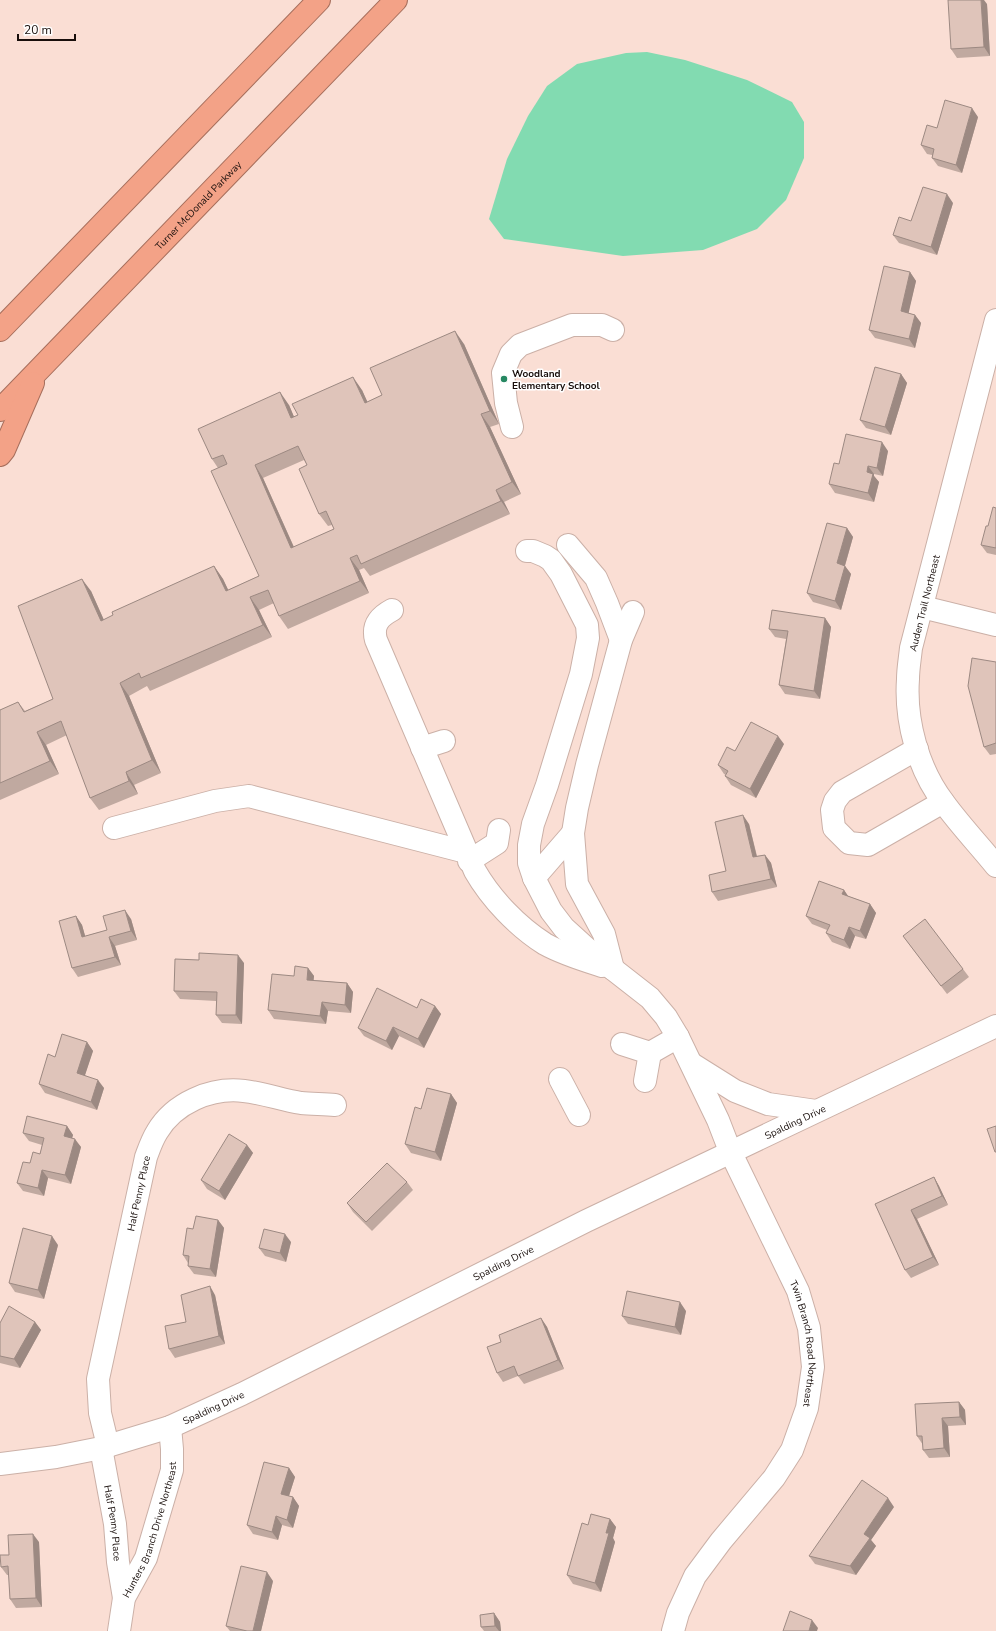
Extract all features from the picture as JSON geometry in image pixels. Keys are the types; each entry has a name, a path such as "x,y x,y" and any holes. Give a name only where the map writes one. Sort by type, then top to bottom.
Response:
{"highway":[{"path":"0,330 319,0"},
{"name":"Turner McDonald Parkway","path":"0,410 396,0"},
{"path":"0,455 4,450 38,370"}],"street":[{"name":"Auden Trail Northeast","path":"996,320 922,606 912,648 908,679 909,714 916,749 928,777 943,802 996,866"},
{"path":"512,427 506,403 503,373 511,354 520,345 572,325 602,326 613,330"},
{"path":"568,545 596,578 607,602 621,640"},
{"path":"527,551 533,551 551,560 561,574 587,625 588,638 581,674 547,785 533,824 529,845 528,863 551,911 564,928 613,969"},
{"path":"922,606 996,625"},
{"path":"392,610 381,616 378,620 374,635 468,856 480,880 523,927 545,944 572,956 613,969"},
{"path":"613,969 604,934 577,884 573,833 587,765 621,640 633,612"},
{"path":"422,748 444,741"},
{"path":"916,749 842,792 835,801 832,810 834,828 849,843 868,845 943,802"},
{"path":"114,828 215,801 249,796 468,856 497,842 499,830"},
{"path":"534,878 573,833"},
{"name":"Twin Branch Road Northeast","path":"613,969 638,987 650,998 666,1017 692,1064 718,1120 730,1151 798,1291 809,1328 813,1367 807,1408 792,1450 774,1478 721,1541 695,1576 678,1613 674,1631"},
{"name":"Spalding Drive","path":"0,1464 56,1457 104,1447 170,1427 242,1394 564,1231 996,1026"},
{"path":"622,1044 650,1053 678,1037"},
{"path":"646,1082 650,1053"},
{"path":"692,1064 735,1091 768,1104 816,1111"},
{"path":"560,1080 579,1115"},
{"name":"Half Penny Place","path":"124,1598 104,1447 98,1379 146,1158 157,1132 168,1117 182,1105 200,1096 218,1091 243,1091 302,1103 335,1105"},
{"name":"Hunters Branch Drive Northeast","path":"119,1631 124,1598 146,1558 172,1470 170,1427"}],"green space":[{"path":"647,52 685,60 747,80 792,102 804,122 804,158 786,200 757,229 703,250 623,256 504,239 489,219 507,159 528,116 547,86 577,64 626,53"}],"building":[{"path":"948,0 981,0 984,47 951,49"},
{"path":"945,100 972,108 956,165 932,158 934,149 921,145 927,125 937,128"},
{"path":"923,187 947,194 931,247 893,235 899,217 911,221"},
{"path":"884,266 910,272 901,311 915,315 909,339 869,330"},
{"path":"455,331 490,411 481,414 512,482 496,490 501,501 361,564 357,555 350,558 360,581 279,616 268,590 250,597 263,625 141,678 139,673 120,683 152,760 126,772 129,781 90,798 61,721 37,732 50,761 0,783 0,710 18,702 24,712 53,699 18,606 82,579 101,621 113,615 112,612 214,566 226,591 259,576 211,471 227,464 223,455 212,459 198,429 280,392 291,418 298,415 292,404 353,377 365,403 382,395 370,368","holes":["298,446 307,465 299,469 319,514 326,511 334,529 291,548 255,465"]},
{"path":"875,367 901,374 885,427 860,420"},
{"path":"846,434 882,442 877,468 868,466 867,472 873,474 868,493 829,484 834,463 839,464"},
{"path":"993,507 996,508 996,548 981,545"},
{"path":"827,523 847,528 837,563 845,566 835,601 807,593"},
{"path":"772,610 825,618 814,691 779,685 788,631 769,629"},
{"path":"972,658 996,662 996,743 984,747 968,686"},
{"path":"751,722 778,736 750,789 725,776 728,771 718,765 727,747 735,751"},
{"path":"743,815 753,857 765,855 771,879 712,892 709,875 726,871 715,822"},
{"path":"819,881 844,890 842,894 870,904 860,931 849,927 844,940 826,933 830,925 806,916"},
{"path":"125,910 131,931 109,937 115,957 72,968 59,921 76,916 82,937 107,930 103,916"},
{"path":"925,919 963,969 941,986 903,936"},
{"path":"199,953 238,955 236,1015 216,1015 217,992 174,991 175,959 199,960"},
{"path":"295,966 308,968 307,980 347,983 345,1005 322,1002 320,1016 268,1010 272,974 294,976"},
{"path":"377,988 417,1008 421,999 435,1006 418,1039 393,1027 386,1041 358,1028"},
{"path":"62,1034 87,1042 77,1073 98,1080 91,1102 39,1084 48,1054 55,1057"},
{"path":"427,1088 451,1094 435,1152 405,1144 415,1107 421,1109"},
{"path":"27,1116 67,1126 64,1136 75,1139 65,1175 42,1170 38,1188 17,1183 23,1162 30,1163 33,1152 40,1154 44,1138 23,1133"},
{"path":"996,1126 996,1152 995,1152 987,1129"},
{"path":"229,1134 247,1145 219,1191 201,1180"},
{"path":"387,1163 407,1182 366,1222 347,1203"},
{"path":"934,1177 942,1196 911,1210 933,1257 905,1270 875,1204"},
{"path":"196,1216 218,1220 210,1269 188,1266 189,1256 183,1255 187,1228 193,1229"},
{"path":"23,1228 52,1236 38,1290 9,1283"},
{"path":"264,1229 285,1234 280,1253 259,1248"},
{"path":"210,1286 219,1336 169,1349 165,1326 186,1322 181,1295"},
{"path":"627,1291 680,1302 675,1327 622,1316"},
{"path":"9,1306 35,1322 14,1359 0,1356 0,1323"},
{"path":"541,1318 558,1360 518,1376 514,1366 497,1373 487,1347 501,1342 499,1335"},
{"path":"959,1402 960,1417 942,1418 944,1448 923,1450 922,1436 917,1436 915,1404"},
{"path":"264,1462 289,1468 281,1494 293,1497 287,1520 276,1516 272,1532 247,1525"},
{"path":"862,1480 888,1498 864,1534 870,1538 850,1566 809,1556"},
{"path":"591,1514 610,1519 606,1533 609,1533 595,1583 567,1575 582,1523 588,1525"},
{"path":"33,1534 36,1598 10,1599 8,1566 1,1567 0,1555 9,1555 8,1535"},
{"path":"241,1566 267,1572 253,1631 226,1626"},
{"path":"790,1611 812,1620 809,1631 783,1631"},
{"path":"494,1613 495,1626 481,1627 480,1615"}],"place":[{"name":"Woodland Elementary School","path":"504,379"}]}
